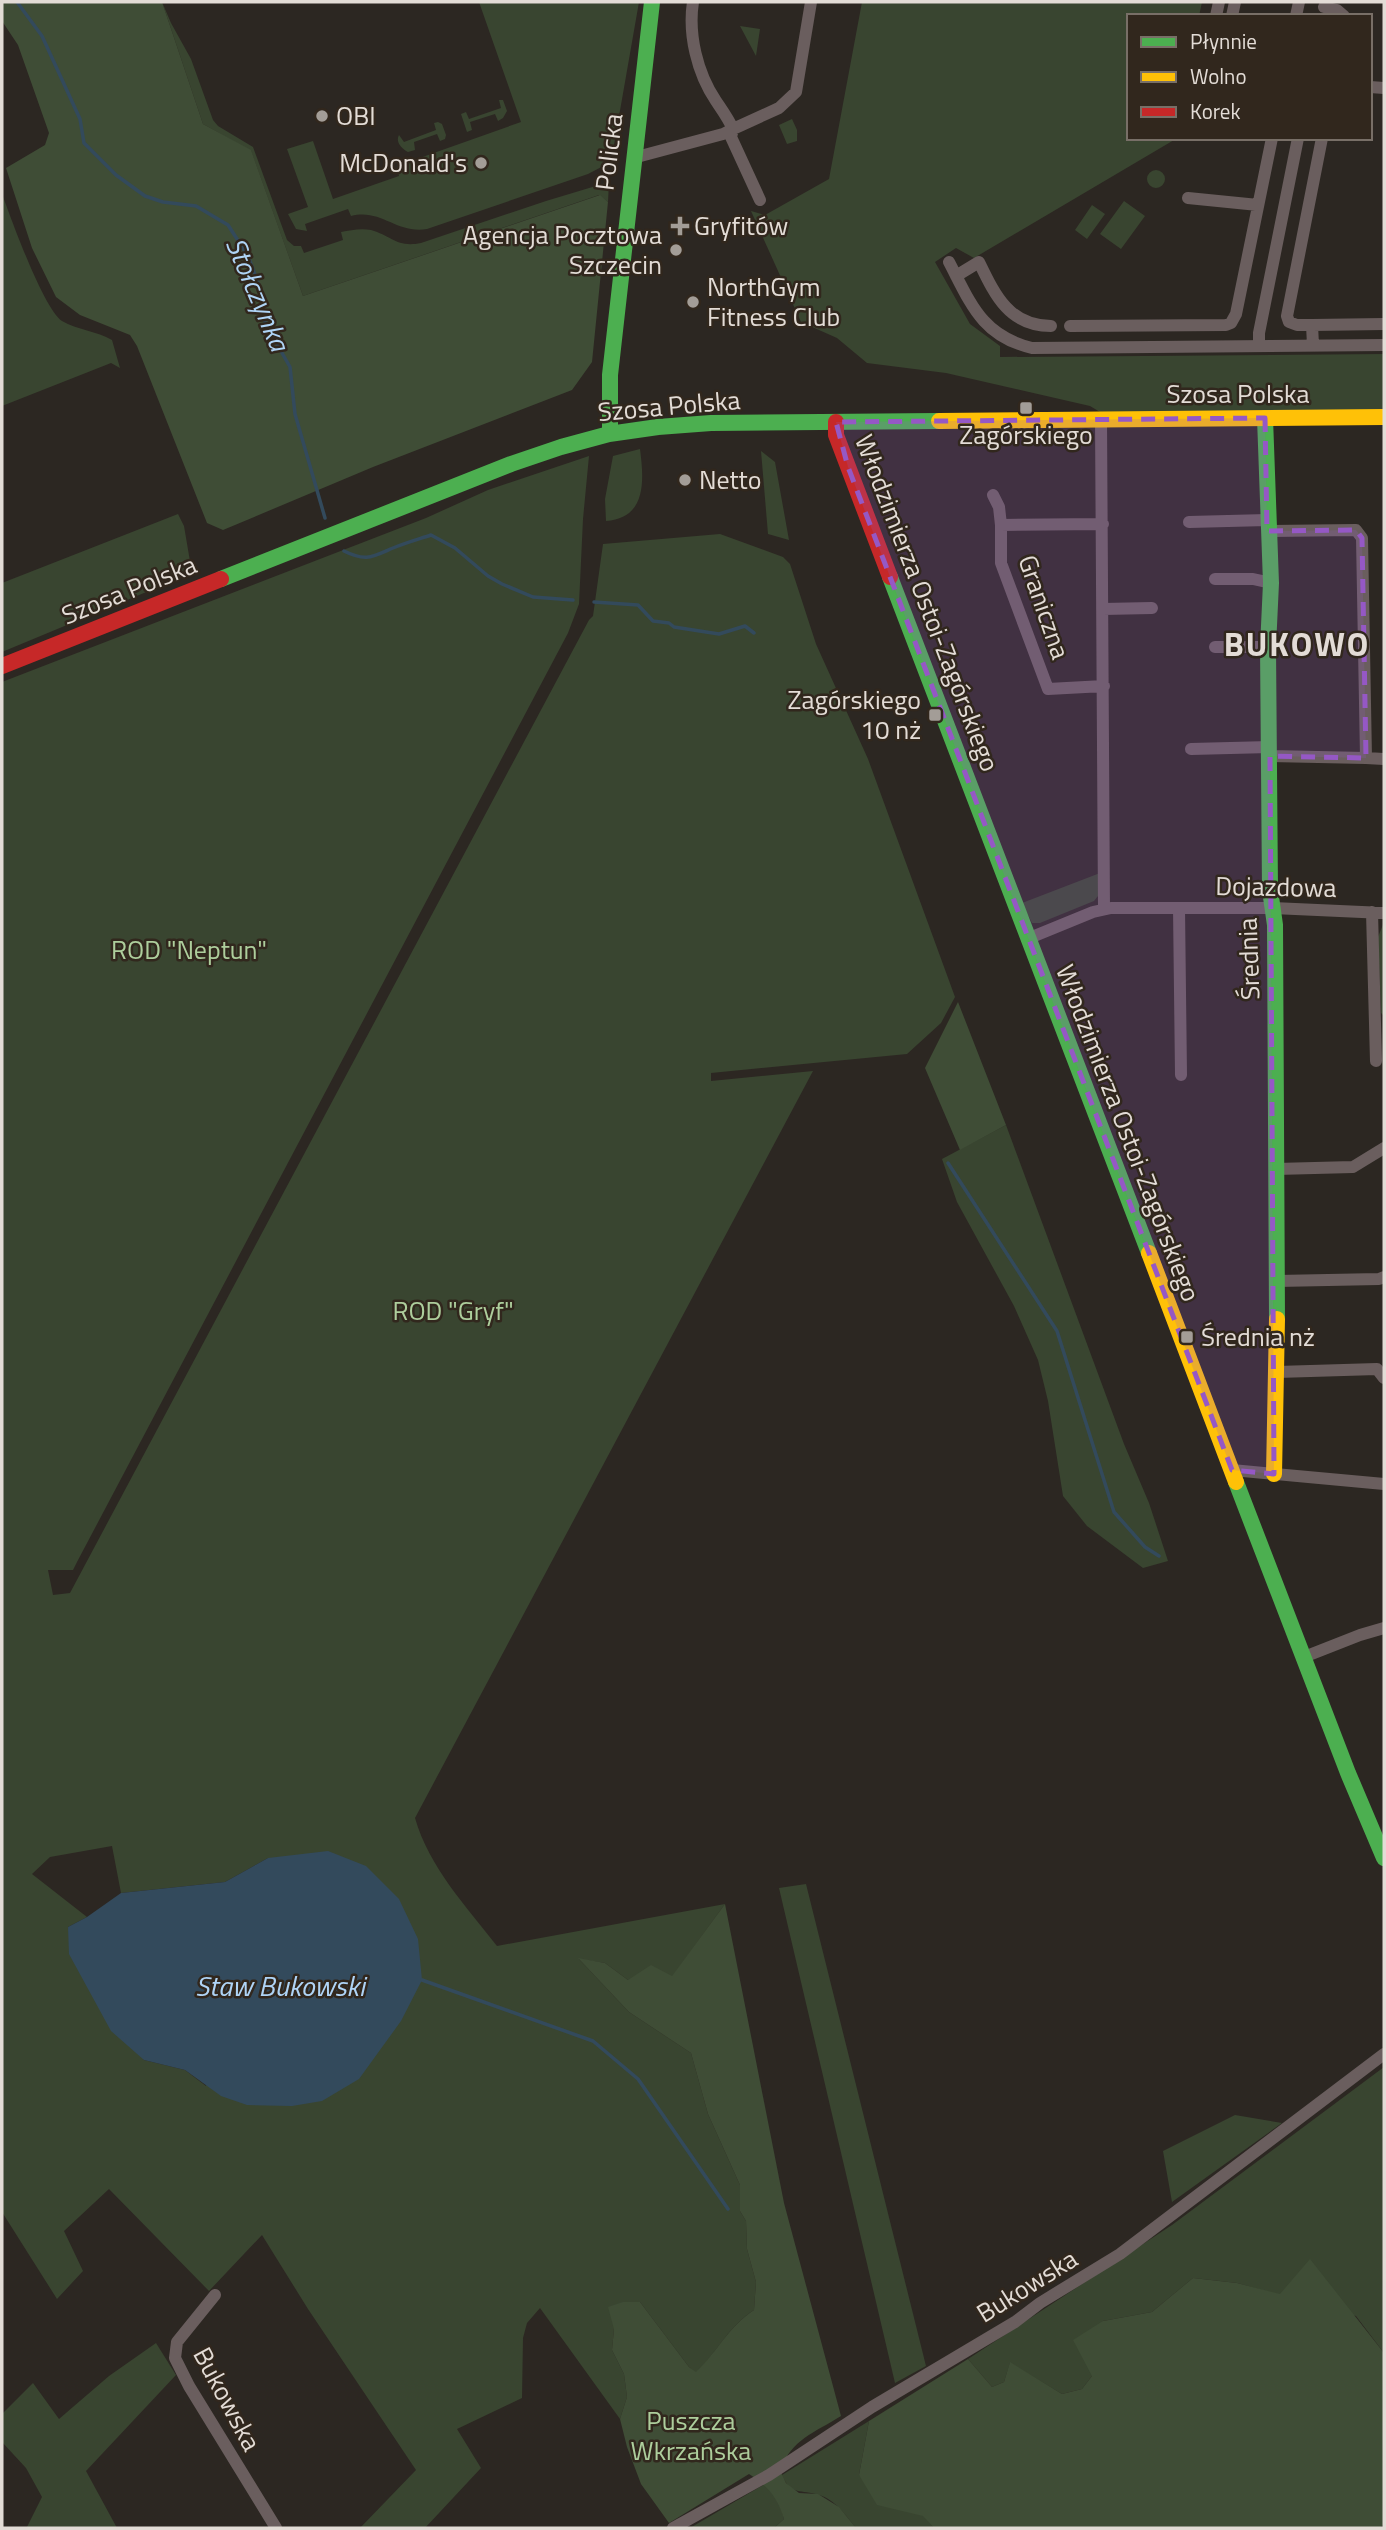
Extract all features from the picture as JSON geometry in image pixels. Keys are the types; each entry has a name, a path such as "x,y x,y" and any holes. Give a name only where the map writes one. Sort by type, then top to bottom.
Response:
{"street":[{"name":"Policka","path":"610,433 610,375 652,2"},
{"path":"693,2 691,32 695,49 710,90 733,129 731,137 760,200"},
{"path":"633,158 723,134 779,108 796,92 811,2"},
{"path":"1324,8 1337,10 1342,14"},
{"path":"1079,347 1074,326 1229,324 1236,317 1272,140"},
{"path":"1259,345 1259,333 1298,140"},
{"path":"1322,140 1287,316 1289,322 1294,325 1384,324"},
{"path":"1295,152 1318,156"},
{"path":"1263,182 1288,187"},
{"path":"1188,198 1258,205"},
{"path":"948,262 978,314 1000,336 1032,348 1384,345"},
{"path":"956,276 979,262 1002,304 1032,325 1051,326"},
{"path":"1202,325 1202,345"},
{"path":"1312,325 1313,345"},
{"name":"Szosa Polska","path":"2,666 511,464 610,433 693,424 1384,417"},
{"name":"Średnia","path":"1265,418 1271,583 1268,647 1270,890 1275,925 1277,1372 1274,1474"},
{"name":"Graniczna","path":"1101,419 1104,909"},
{"name":"Włodzimierza Ostoi-Zagórskiego","path":"836,422 836,435 1027,939 1356,1793 1384,1858"},
{"name":"Graniczna","path":"993,495 999,508 1001,563 1048,689 1104,686"},
{"path":"1189,522 1356,530 1362,538 1367,758"},
{"name":"Graniczna","path":"1000,525 1103,524"},
{"path":"1215,579 1253,579 1271,583"},
{"name":"Graniczna","path":"1103,609 1152,608"},
{"path":"1215,647 1268,647"},
{"path":"1191,749 1384,759"},
{"name":"Dojazdowa","path":"1179,908 1181,1075"},
{"name":"Dojazdowa","path":"1027,939 1104,909 1272,908 1378,912 1376,1061"},
{"path":"1276,1169 1353,1167 1384,1148"},
{"path":"1277,1281 1384,1277"},
{"path":"1277,1372 1377,1369 1384,1378"},
{"path":"1232,1470 1384,1484"},
{"path":"1304,1657 1384,1628"},
{"name":"Bukowska","path":"673,2528 769,2475 872,2407 1015,2322 1120,2254 1384,2054"},
{"name":"Bukowska","path":"215,2295 177,2342 175,2358 195,2397 276,2528"}],"highlighted area":[{"path":"1265,418 1267,531 1356,530 1362,538 1366,758 1270,756 1274,1474 1232,1470 848,467 836,422"}],"green space":[{"path":"2,2 162,2 203,124 251,150 303,296 600,195 608,202 592,362 572,390 373,467 223,530 207,523 137,346 130,335 80,315 56,297 32,248 6,168 45,145 49,133 18,45 2,21"},
{"path":"162,2 191,59 213,120 218,126 253,147 287,240 294,246 301,246 304,253 343,240 341,232 356,229 378,232 406,244 421,243 609,182 608,202 599,195 303,296 251,151 203,124"},
{"path":"479,2 639,2 611,162 588,174 427,229 406,228 371,215 351,216 348,209 305,224 307,231 296,229 288,214 308,207 287,149 313,141 333,199 399,176 397,166 521,122"},
{"path":"862,2 1202,2 1199,14 1127,14 1127,140 1174,140 974,258 956,248 935,262 970,324 1000,346 1000,357 1384,354 1384,410 1100,412 1090,406 946,373 867,363 837,338 801,322 751,211 765,215 829,179"},
{"path":"740,26 760,29 756,56"},
{"path":"499,100 503,100 507,111 503,118 498,121 495,114 470,122 472,130 467,132 461,114 466,112 469,119 501,108"},
{"path":"792,119 797,130 797,141 787,144 779,125"},
{"path":"434,123 442,124 445,139 440,141 437,134 414,142 415,150 408,152 400,145 399,135 404,142 436,130"},
{"path":"1152,170 1160,170 1165,179 1163,186 1152,188 1147,183 1147,175"},
{"path":"2,194 28,262 54,313 68,324 112,340 120,368 111,363 2,406"},
{"path":"1124,201 1145,216 1121,249 1100,234"},
{"path":"1092,205 1105,214 1087,239 1075,230"},
{"path":"640,449 642,485 636,505 629,513 606,521 605,499 613,456"},
{"path":"761,451 775,462 789,540 768,534"},
{"path":"589,456 579,604 568,633 73,1570 48,1570 53,1595 70,1593 593,616 603,544 720,534 783,557 790,564 816,644 868,759 955,997 941,1023 907,1054 711,1073 711,1081 813,1071 415,1818 429,1853 439,1869 497,1946 725,1904 672,1977 628,1980 605,1963 579,1959 629,2012 691,2053 708,2114 740,2185 740,2211 746,2221 747,2249 756,2282 754,2310 737,2324 696,2373 640,2302 614,2329 612,2350 624,2374 627,2397 620,2419 540,2308 527,2323 523,2338 522,2398 457,2429 481,2468 425,2528 360,2528 416,2470 262,2235 209,2291 109,2189 64,2231 83,2271 57,2299 2,2212 2,682 426,518 488,490","holes":["112,1846 121,1893 225,1882 268,1858 206,2086 185,2070 144,2060 68,1927 87,1917 32,1874 50,1857"]},
{"path":"178,514 184,526 192,573 2,652 2,583"},
{"path":"1100,873 1098,896 1094,901 1040,923 1032,923 1022,903"},
{"path":"1384,922 1384,1016 1381,1013 1378,937"},
{"path":"958,1002 1006,1125 960,1150 925,1068"},
{"path":"1006,1125 1124,1444 1149,1503 1168,1561 1143,1568 1087,1526 1063,1496 1048,1401 1038,1360 1014,1306 957,1202 942,1159"},
{"path":"806,1884 926,2366 895,2383 779,1888"},
{"name":"Puszcza Wkrzańska","path":"725,1904 784,2203 841,2416 797,2444 780,2470 786,2483 799,2493 818,2494 839,2507 856,2528 774,2528 784,2519 779,2505 767,2488 749,2474 669,2523 641,2484 620,2419 627,2397 624,2374 612,2350 614,2329 608,2307 623,2302 640,2302 689,2367 696,2372 737,2324 754,2310 756,2282 747,2249 746,2221 740,2211 740,2185 708,2114 691,2053 629,2012 578,1958 605,1963 628,1980 651,1965 672,1976"},
{"path":"1384,2067 1384,2353 1356,2316 1237,2283 1193,2278 1152,2312 1103,2321 1092,2376 1082,2389 1062,2394 1010,2363 1004,2382 992,2387 968,2359 1172,2225"},
{"path":"1235,2115 1282,2123 1172,2202 1163,2151"},
{"path":"1310,2259 1384,2353 1384,2524 1380,2528 934,2528 923,2516 877,2505 859,2475 869,2421 968,2359 992,2387 1004,2382 1010,2362 1062,2394 1082,2389 1092,2376 1073,2340 1103,2321 1152,2312 1193,2278 1237,2283 1280,2294"},
{"path":"156,2343 176,2375 86,2471 117,2528 27,2527 42,2497 26,2468 2,2442 2,2414 33,2383 59,2419 109,2376"},
{"path":"869,2421 859,2475 924,2516 934,2528 856,2528 830,2500 797,2491 785,2482 782,2475"},
{"path":"765,2484 780,2503 784,2519 774,2528 690,2528"}],"water":[{"name":"Staw Bukowski","path":"328,1851 366,1866 399,1899 418,1939 422,1980 401,2021 359,2079 322,2101 292,2106 247,2105 221,2096 185,2070 144,2060 111,2031 69,1954 68,1927 121,1893 225,1882 268,1858"}],"waterway":[{"name":"Stołczynka","path":"17,2 42,36 80,119 84,143 116,175 145,196 163,202 196,206 228,225 248,256 260,288 265,323 290,367 295,414 325,518"},
{"name":"Stołczynka","path":"344,551 369,557 431,535 455,548 488,576 502,584 533,597 573,600"},
{"name":"Stołczynka","path":"594,602 638,605 653,621 669,623 674,627 719,634 745,626 754,633"},
{"path":"948,1163 1057,1331 1114,1512 1145,1547 1159,1556"},
{"path":"422,1980 593,2041 638,2079 728,2209"}],"traffic: fast":[{"path":"610,433 610,375 652,2"},
{"path":"1265,418 1271,583 1268,647 1270,890 1275,925 1277,1319"},
{"path":"221,579 511,464 609,434 711,423 939,421"},
{"path":"890,577 1149,1253"},
{"path":"1236,1482 1348,1773 1384,1858"}],"traffic: slow":[{"path":"939,421 1384,417"},
{"path":"1149,1253 1236,1482"},
{"path":"1274,1474 1277,1319"}],"traffic: jam":[{"path":"836,422 836,435 890,577"},
{"path":"2,666 221,579"}],"place":[{"name":"OBI","path":"322,116"},
{"name":"McDonald's","path":"481,163"},
{"name":"Gryfitów","path":"680,226"},
{"name":"Agencja Pocztowa Szczecin","path":"676,250"},
{"name":"NorthGym Fitness Club","path":"693,302"},
{"name":"Zagórskiego","path":"1026,408"},
{"name":"Netto","path":"685,480"},
{"name":"Zagórskiego 10 nż","path":"935,715"},
{"name":"Średnia nż","path":"1187,1337"}],"district":[{"name":"BUKOWO","path":"1297,644"}],"park label":[{"name":"ROD \"Neptun\"","path":"189,950"},
{"name":"ROD \"Gryf\"","path":"453,1311"}]}
